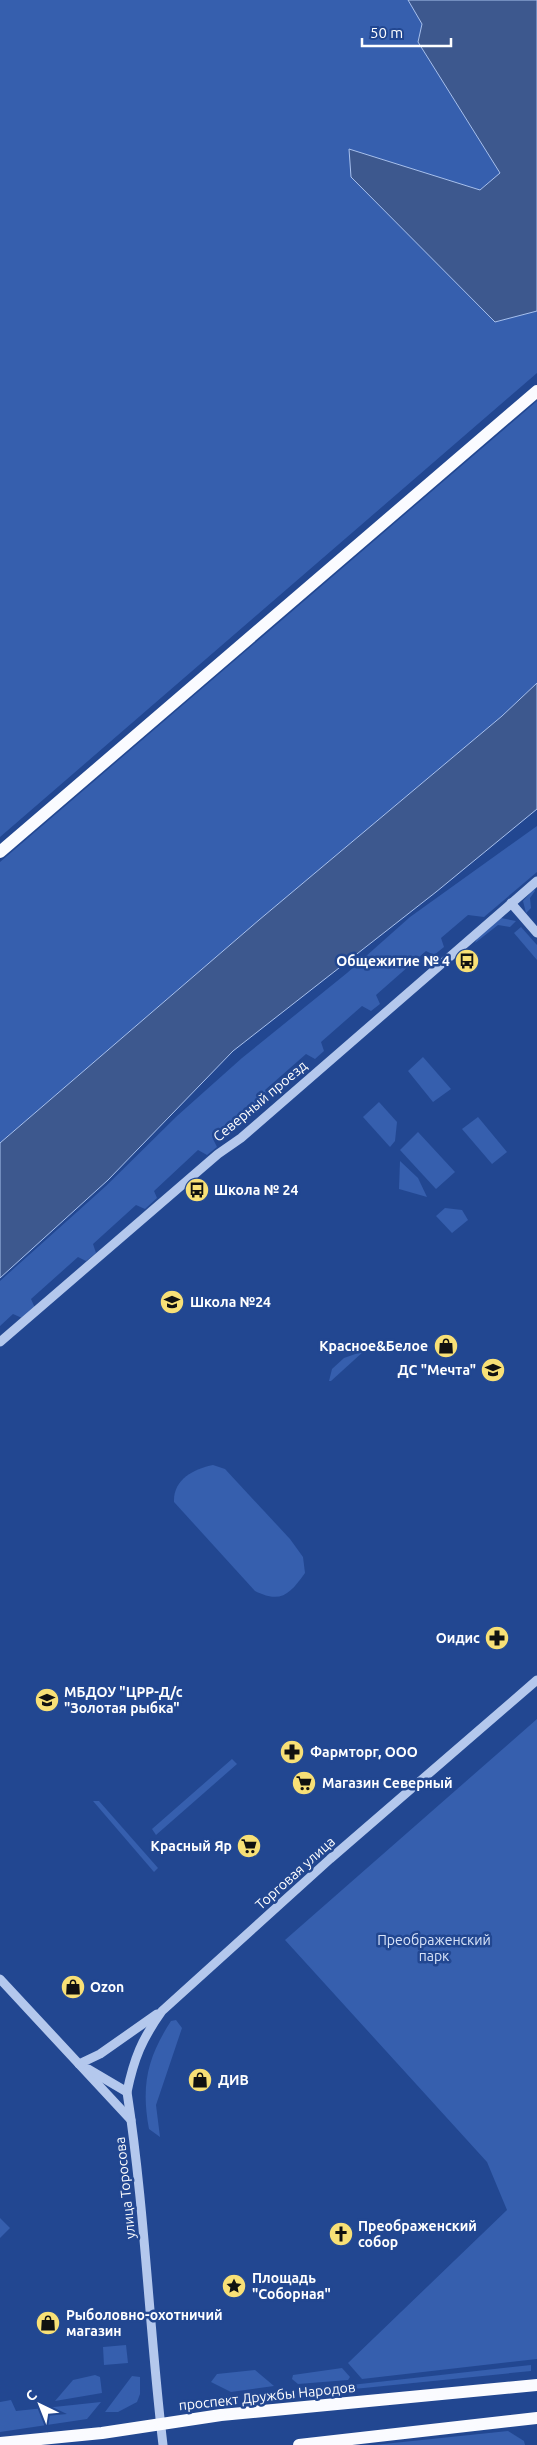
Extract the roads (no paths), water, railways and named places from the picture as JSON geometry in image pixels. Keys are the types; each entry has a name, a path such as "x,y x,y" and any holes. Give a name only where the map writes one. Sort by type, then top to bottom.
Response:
{"main road":[{"path":"0,852 537,391"},
{"name":"проспект Дружбы Народов","path":"0,2444 102,2433 221,2415 537,2385"},
{"path":"299,2445 537,2418"}],"street":[{"name":"Северный проезд","path":"0,1342 218,1154 241,1138 537,881"},
{"path":"511,903 537,933"},
{"name":"Торговая улица","path":"131,2121 127,2092 132,2069 143,2037 162,2011 330,1860 537,1680"},
{"name":"улица Торосова","path":"0,1979 131,2121 162,2445"},
{"path":"79,2064 100,2054 162,2011"},
{"path":"79,2064 127,2092"},
{"path":"105,2092 118,2094 127,2092"}],"place":[{"name":"Общежитие № 4","path":"467,961"},
{"name":"Школа № 24","path":"197,1190"},
{"name":"Школа №24","path":"172,1302"},
{"name":"Красное&Белое","path":"446,1346"},
{"name":"ДС \"Мечта\"","path":"493,1370"},
{"name":"Оидис","path":"497,1638"},
{"name":"МБДОУ \"ЦРР-Д/с \"Золотая рыбка\"","path":"47,1700"},
{"name":"Фармторг, ООО","path":"292,1752"},
{"name":"Магазин Северный","path":"304,1783"},
{"name":"Красный Яр","path":"249,1846"},
{"name":"Ozon","path":"73,1987"},
{"name":"ДИВ","path":"200,2080"},
{"name":"Преображенский собор","path":"341,2234"},
{"name":"Площадь \"Соборная\"","path":"234,2286"},
{"name":"Рыболовно-охотничий магазин","path":"48,2323"}],"park label":[{"name":"Преображенский парк","path":"434,1948"}]}
